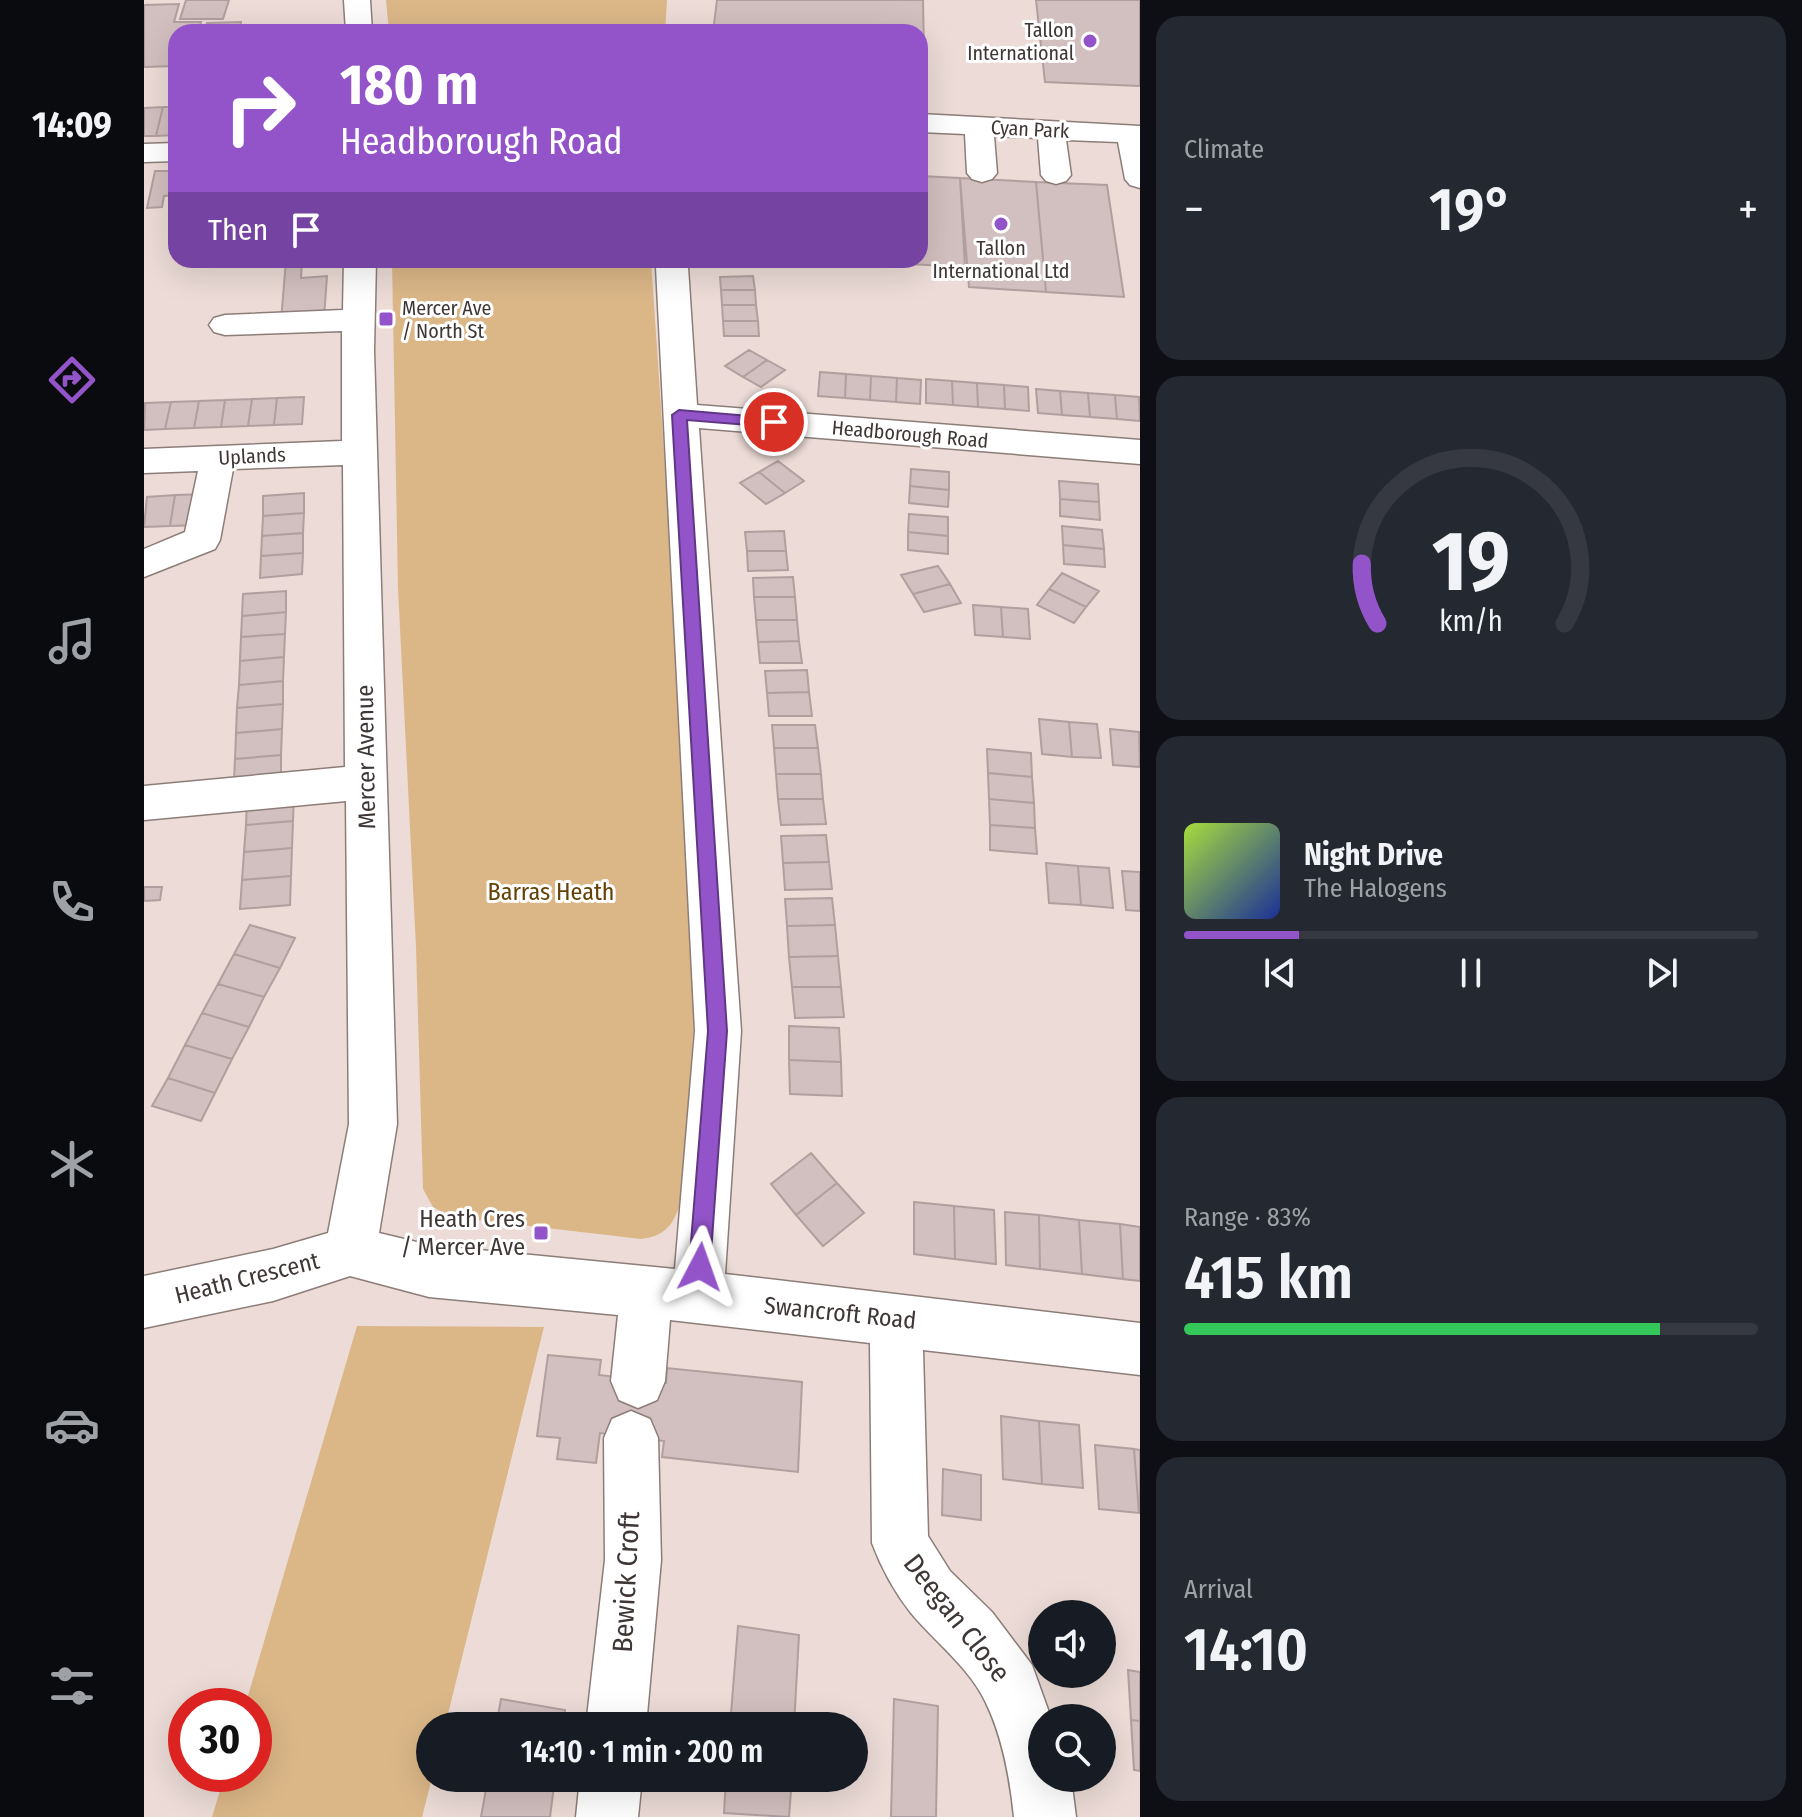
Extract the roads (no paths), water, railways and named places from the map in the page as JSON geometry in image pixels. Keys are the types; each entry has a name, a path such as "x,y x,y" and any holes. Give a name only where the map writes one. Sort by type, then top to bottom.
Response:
{"street":[{"path":"357,0 358,24"},
{"name":"Cyan Park","path":"928,123 1051,130 1137,153"},
{"path":"979,126 982,173"},
{"path":"1051,130 1056,175"},
{"path":"144,153 168,152"},
{"name":"Mercer Avenue","path":"350,1251 373,1124 360,452 360,268"},
{"path":"672,268 718,1031 698,1297"},
{"path":"225,325 358,320"},
{"name":"Headborough Road","path":"679,415 1140,452"},
{"name":"Uplands","path":"144,461 360,452"},
{"path":"144,564 202,540 218,458"},
{"path":"144,803 367,782"},
{"name":"Swancroft Road","path":"350,1251 429,1271 698,1297 1140,1349"},
{"name":"Heath Crescent","path":"144,1302 273,1275 350,1251"},
{"path":"638,1381 644,1325 643,1293"},
{"name":"Deegan Close","path":"896,1319 900,1543 930,1591 971,1633 1011,1686 1040,1777 1045,1817"},
{"name":"Bewick Croft","path":"617,1712 633,1560 631,1438"},
{"path":"607,1817 610,1792"}],"place":[{"name":"Tallon International","path":"1090,41"},
{"name":"Tallon International Ltd","path":"1001,224"},
{"name":"Mercer Ave / North St","path":"386,319"},
{"name":"Heath Cres / Mercer Ave","path":"541,1233"}],"park label":[{"name":"Barras Heath","path":"551,892"}]}
